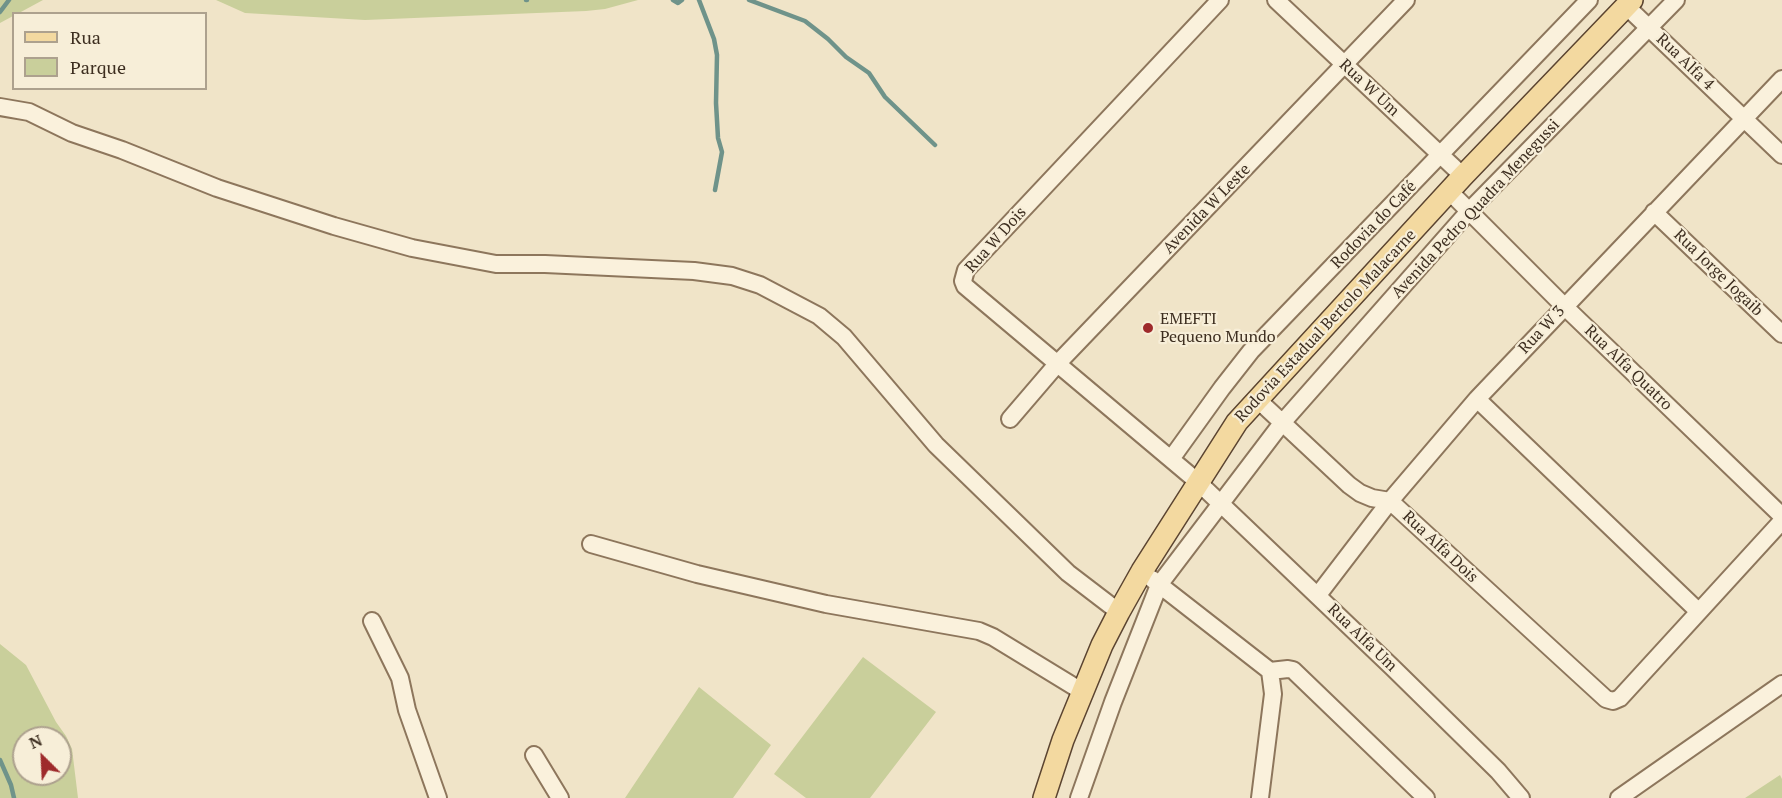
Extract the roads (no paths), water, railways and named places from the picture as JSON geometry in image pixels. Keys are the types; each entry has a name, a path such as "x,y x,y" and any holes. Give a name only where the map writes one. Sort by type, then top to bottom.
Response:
{"main road":[{"name":"Rodovia Estadual Bertolo Malacarne","path":"1044,798 1063,740 1119,612 1142,571 1237,422 1457,184 1629,3"}],"street":[{"name":"Rua W Dois","path":"1198,482 965,286 963,275 1220,0"},
{"name":"Rua W Um","path":"1276,0 1441,155 1457,184"},
{"name":"Avenida W Leste","path":"1010,419 1058,363 1406,0"},
{"name":"Rodovia do Café","path":"1171,459 1251,351 1588,0"},
{"name":"Avenida Pedro Quadra Menegussi","path":"1079,798 1158,585 1282,423 1470,210 1676,0"},
{"name":"Rua Alfa 4","path":"1629,3 1649,28 1782,155"},
{"name":"Rua W 3","path":"1318,595 1390,501 1477,399 1782,79"},
{"path":"0,107 29,112 72,133 122,150 217,188 334,226 412,248 496,264 694,271 732,276 760,285 819,316 844,337 936,446 1068,573 1119,612"},
{"name":"Rua Alfa Quatro","path":"1457,184 1470,210 1564,306 1782,516"},
{"name":"Rua Jorge Jogaib","path":"1654,212 1782,334"},
{"name":"Rua Alfa Dois","path":"1257,399 1354,489 1372,498 1390,501 1606,699 1620,698 1698,611"},
{"path":"1477,399 1698,611 1782,521"},
{"name":"Rua Alfa Um","path":"1198,482 1318,595 1498,771 1521,798"},
{"path":"591,544 697,574 826,604 979,631 993,637 1083,692"},
{"path":"1142,571 1270,670 1293,670 1426,798"},
{"path":"372,621 400,678 407,710 438,798"},
{"path":"1260,798 1273,694 1270,670"},
{"path":"1619,798 1782,684"},
{"path":"534,755 560,798"}],"waterway":[{"path":"0,12 9,0"},
{"path":"673,0 678,3 682,0"},
{"path":"699,0 714,39 717,55 716,103 718,138 722,152 715,190"},
{"path":"749,0 805,21 846,57 869,73 885,97 935,145"},
{"path":"0,760 14,798"}],"place":[{"name":"EMEFTI Pequeno Mundo","path":"1148,328"}]}
